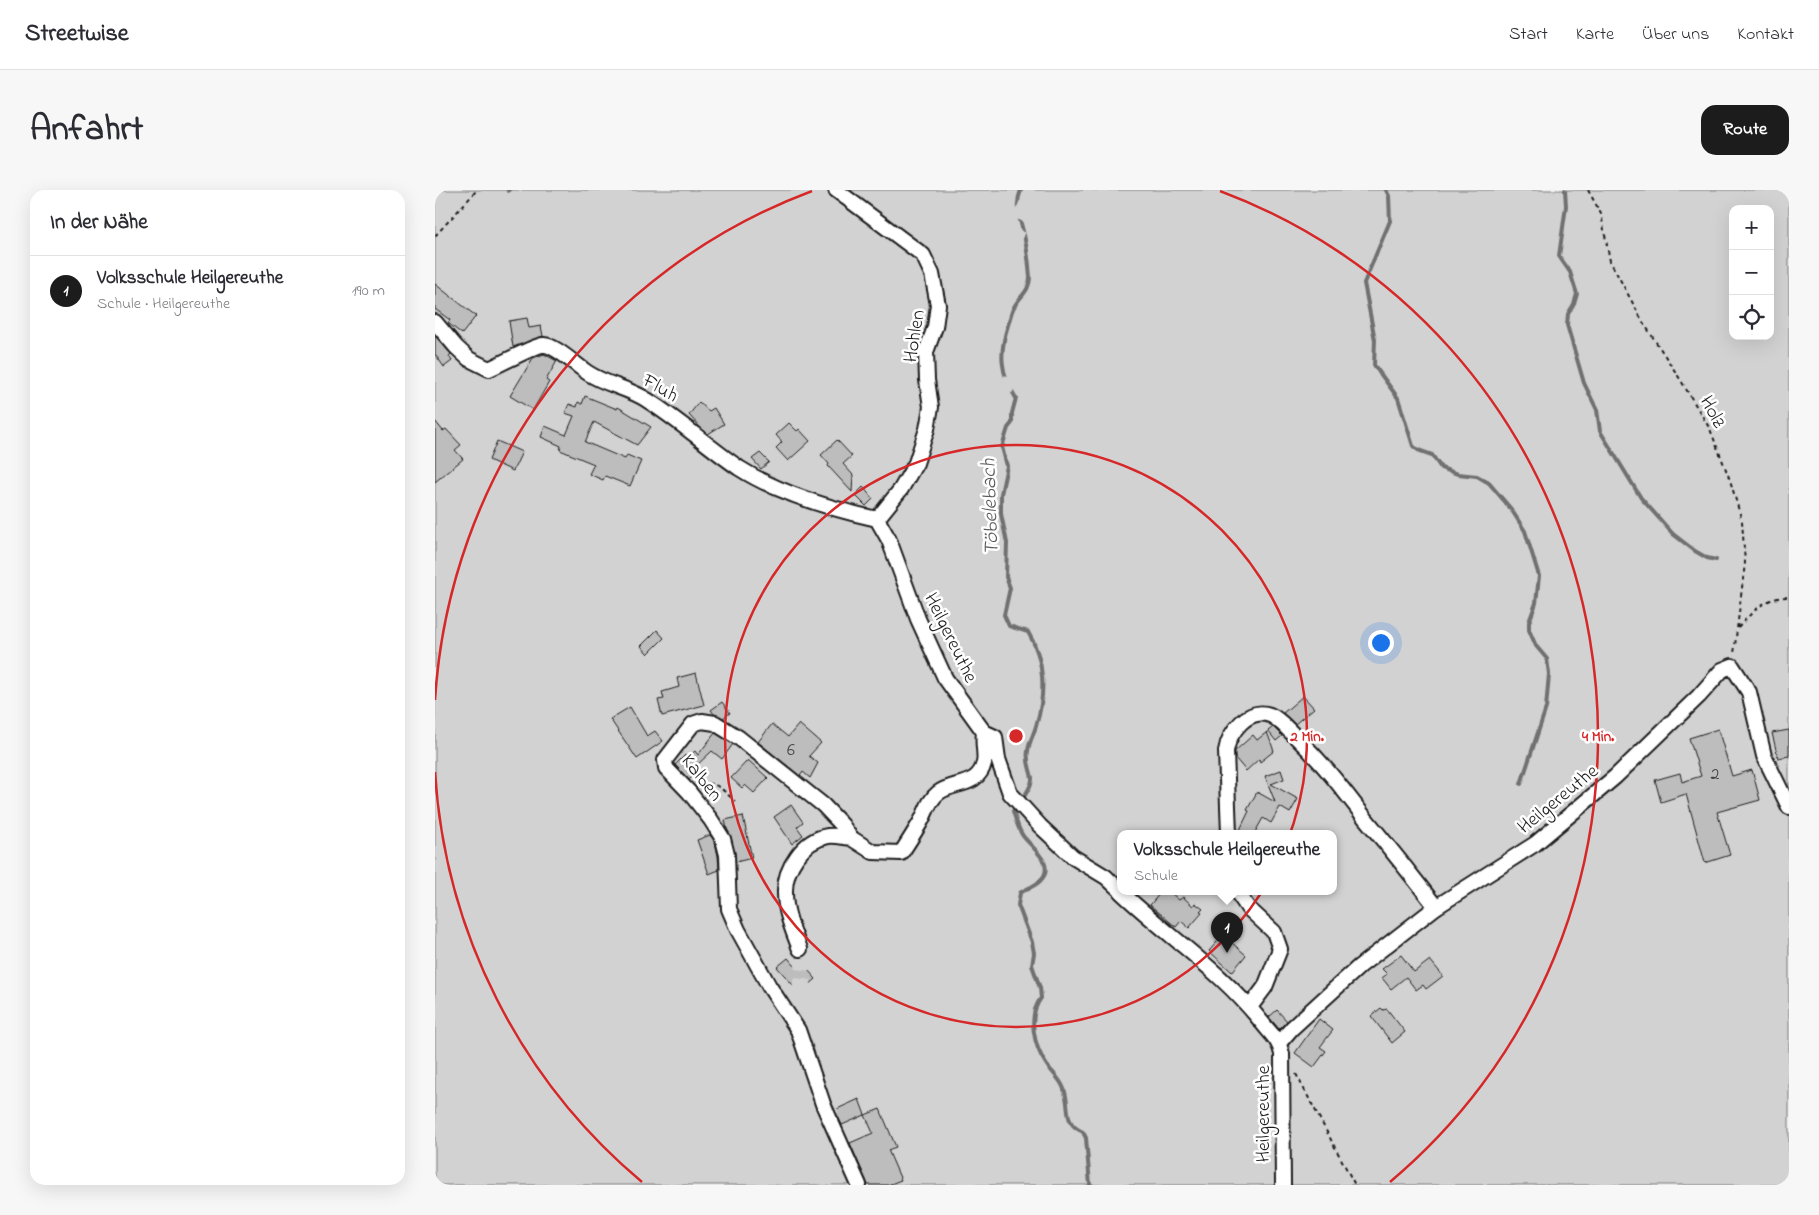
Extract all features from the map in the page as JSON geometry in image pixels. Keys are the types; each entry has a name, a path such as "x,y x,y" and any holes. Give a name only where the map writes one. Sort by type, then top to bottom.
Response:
{"street":[{"name":"Hohlen","path":"836,190 923,255 932,274 938,305 935,327 926,352 927,380 931,407 927,429 915,463 901,489 877,520"},
{"name":"Fluh","path":"435,322 469,359 489,368 543,344 554,347 573,364 593,376 645,398 739,468 765,482 821,505 877,520"},
{"name":"Heilgereuthe","path":"877,520 889,540 918,619 945,678 984,732 995,737 997,759 1010,793 1040,826 1073,857 1106,877 1117,887"},
{"name":"Heilgereuthe","path":"1279,1043 1292,1028 1360,966 1437,907 1535,844 1615,777 1699,696 1722,670 1732,666"},
{"path":"1732,666 1749,692 1764,756 1789,807"},
{"path":"1229,830 1227,742 1249,716 1257,714 1270,715 1313,753 1437,907"},
{"name":"Kalben","path":"859,1185 823,1104 797,1030 769,986 738,930 729,909 727,855 723,839 689,792 666,768 665,760 693,724 702,721 715,723 739,738 823,805 842,825 851,838 873,852 901,853 921,822 930,801 939,792 949,787 967,783 980,772 984,761 982,743 984,732"},
{"path":"799,949 790,921 785,894 785,880 802,849 817,839 829,836 851,838"},
{"name":"Heilgereuthe","path":"1126,895 1228,983 1279,1043 1282,1054 1283,1185"},
{"path":"1239,895 1248,908 1274,932 1280,949 1265,987 1250,1007"}],"path":[{"path":"435,236 477,190"},
{"name":"Holz","path":"1588,190 1601,214 1610,261 1643,322 1710,429 1730,480 1742,521 1745,563 1732,666"},
{"path":"1738,628 1754,610 1770,599 1789,597"},
{"path":"689,792 705,783 715,784 735,801"},
{"path":"1294,1070 1355,1185"}],"shaded area":[{"path":"435,190 1789,190 1789,1185 435,1185"}],"building":[{"path":"435,284 476,316 462,334 448,323 450,320 435,309"},
{"path":"527,318 529,328 541,326 543,336 513,347 509,321"},
{"path":"435,336 451,354 449,356 452,361 444,367 435,354"},
{"path":"544,354 557,361 546,380 549,382 533,410 510,396 533,358"},
{"path":"585,396 617,409 618,407 651,427 637,445 594,422 585,442 625,459 627,455 641,461 630,486 605,476 603,480 589,474 594,464 560,450 561,446 541,437 545,426 566,435 574,416 565,413 569,404 577,407 578,402 582,404"},
{"path":"699,402 709,411 714,408 724,424 708,434 700,427 689,415"},
{"path":"435,421 443,431 446,429 461,445 455,450 463,459 435,482"},
{"path":"789,423 797,431 799,429 810,441 788,461 776,448 782,442 776,435"},
{"path":"837,440 852,456 843,464 853,475 852,492 828,466 829,464 821,455"},
{"path":"497,441 522,452 513,471 489,460"},
{"path":"760,453 769,462 761,469 752,459"},
{"path":"863,487 873,499 866,506 855,495"},
{"path":"657,630 664,638 648,654 641,646"},
{"path":"696,673 704,705 662,716 658,700 664,699 662,692 679,687 677,678"},
{"path":"1303,696 1314,708 1295,724 1283,713"},
{"path":"722,702 730,713 723,718 714,714 711,710"},
{"path":"630,707 647,736 655,731 663,741 637,759 610,719"},
{"path":"772,724 788,737 799,724 821,743 809,756 818,763 810,778 803,772 800,776 758,742"},
{"path":"1273,727 1282,736 1276,741 1268,731"},
{"path":"1718,729 1732,776 1752,770 1760,800 1717,812 1730,855 1705,863 1686,794 1661,802 1655,780 1680,773 1682,782 1701,776 1689,738"},
{"path":"1789,730 1789,756 1778,758 1772,733"},
{"path":"1267,732 1274,751 1260,762 1259,759 1246,771 1235,758 1235,751 1253,735 1257,740"},
{"path":"715,733 733,744 722,759 712,751 696,766 699,770 689,780 675,765 685,755 687,758 695,751 698,755"},
{"path":"748,760 768,778 754,793 745,785 742,788 731,778"},
{"path":"1281,770 1284,779 1271,784 1298,799 1290,813 1280,807 1271,823 1263,818 1256,830 1240,830 1249,811 1247,810 1257,792 1275,802 1265,776"},
{"path":"791,805 803,822 797,827 803,835 792,844 774,817"},
{"path":"743,816 752,858 736,862 725,820"},
{"path":"710,835 715,842 719,870 709,874 697,840"},
{"path":"1158,895 1173,895 1179,900 1183,897 1193,906 1195,903 1203,909 1200,912 1202,913 1189,928 1181,921 1176,927 1150,905"},
{"path":"1223,935 1246,955 1232,972 1209,951"},
{"path":"1401,955 1414,972 1430,960 1443,976 1426,989 1423,985 1416,990 1406,977 1391,989 1382,978 1387,974 1382,969"},
{"path":"788,958 795,966 800,961 816,979 800,993 777,967"},
{"path":"1381,1008 1383,1010 1387,1009 1405,1032 1392,1043 1371,1016"},
{"path":"1277,1010 1287,1021 1279,1029 1269,1017"},
{"path":"1319,1019 1333,1030 1320,1047 1326,1051 1314,1067 1295,1053"},
{"path":"859,1099 865,1115 842,1125 835,1110"},
{"path":"880,1109 896,1147 888,1150 901,1180 888,1185 868,1185 850,1143 873,1133 865,1115"}],"waterway":[{"name":"Töbelebach","path":"1021,190 1018,202 1019,218 1026,245 1030,282 1027,290 1012,311 1002,354 1004,371 1016,398 1012,413 1012,423 1008,428 1002,447 1007,466 1001,494 1001,514 1007,543 1006,577 1010,588 1004,615 1009,626 1028,632 1034,643 1041,666 1041,702 1035,729 1029,744 1028,755 1032,781 1025,795 1013,811 1021,833 1037,851 1046,869 1045,875 1040,881 1020,893 1018,905 1032,942 1034,953 1032,965 1040,988 1041,998 1034,1013 1033,1022 1035,1040 1042,1057 1064,1089 1068,1114 1072,1124 1083,1132 1086,1138 1090,1185"},
{"path":"1386,190 1389,196 1390,221 1364,283 1375,340 1374,365 1398,398 1413,446 1432,455 1441,468 1458,474 1477,476 1489,483 1511,509 1525,531 1539,576 1536,603 1529,622 1529,630 1536,646 1547,659 1549,674 1546,708 1521,784"},
{"path":"1565,190 1566,206 1559,256 1570,272 1577,294 1568,314 1567,325 1584,383 1597,410 1600,431 1641,498 1673,534 1695,551 1707,558 1716,560"}],"tunnel":[{"path":"783,1185 793,1054 811,910 856,692 910,503 965,351 1034,190"},
{"path":"825,1185 835,1058 850,930 901,705 953,517 1091,190"}],"place":[{"name":"Volksschule Heilgereuthe","path":"1227,953"}]}
